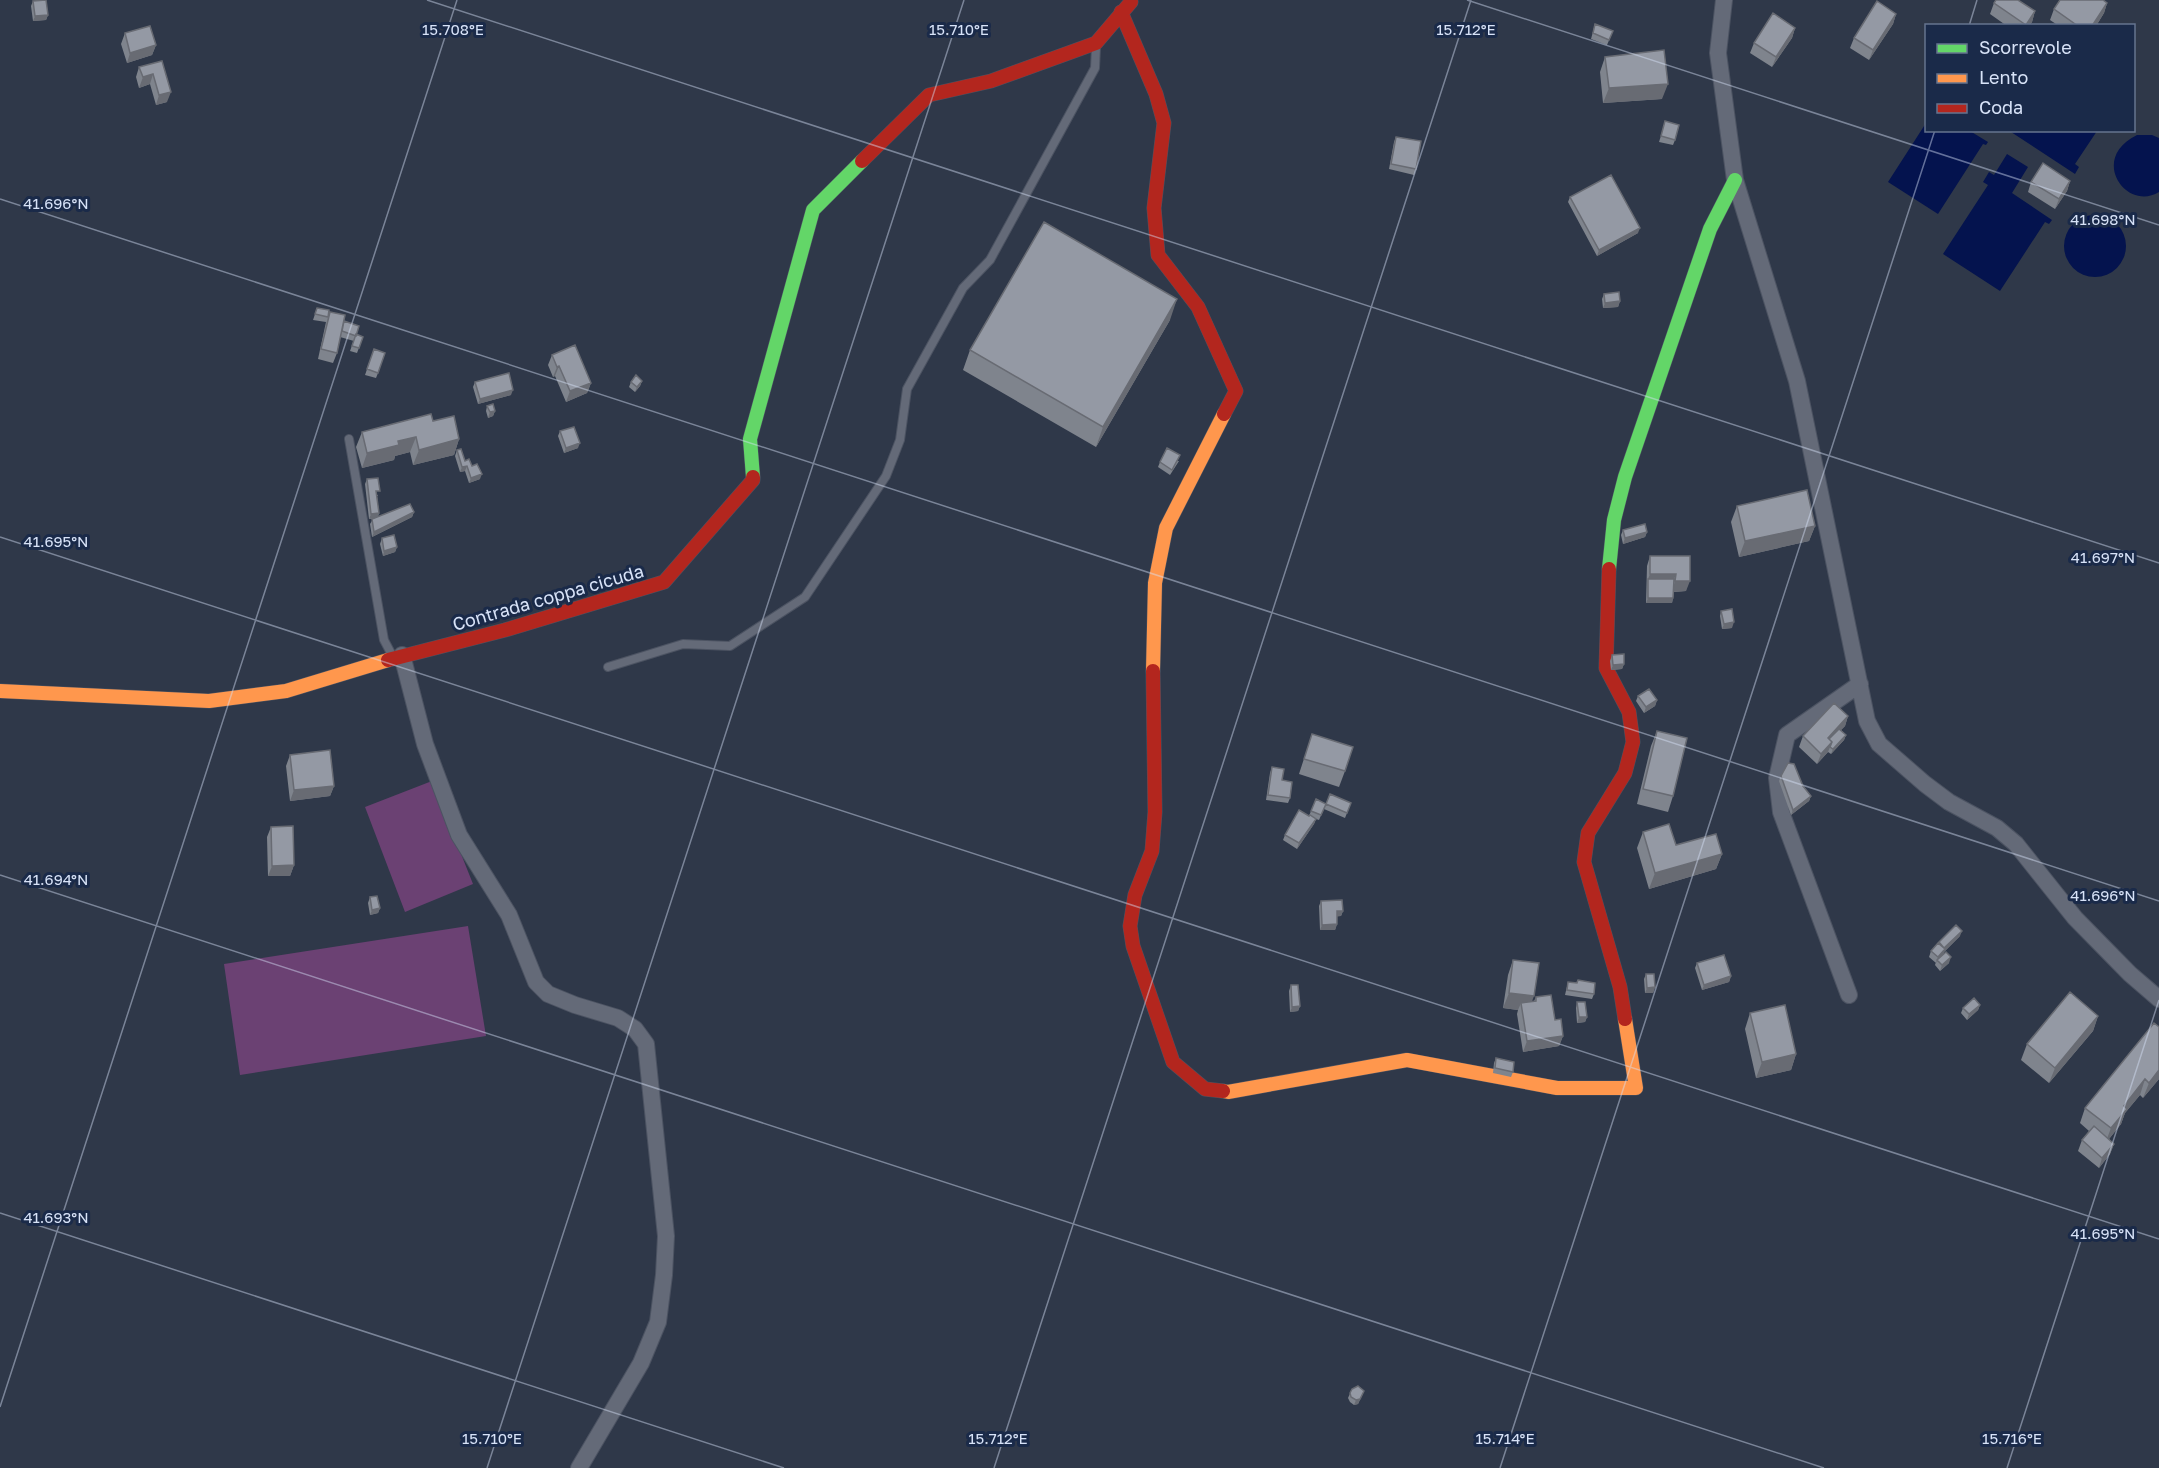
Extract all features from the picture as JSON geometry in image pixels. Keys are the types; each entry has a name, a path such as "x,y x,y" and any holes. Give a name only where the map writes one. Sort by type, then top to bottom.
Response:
{"street":[{"path":"1096,43 1132,0"},
{"path":"1724,0 1718,53 1735,180 1797,381 1867,721 1879,744 1949,802 1997,828 2016,844 2075,918 2130,974 2159,999"},
{"path":"1121,12 1156,94 1164,123 1154,208 1158,255 1198,307 1236,391 1166,528 1155,583 1152,709 1155,812 1152,851 1134,896 1130,926 1133,946 1173,1062 1205,1089 1228,1092 1407,1060 1557,1088 1636,1088 1620,987 1584,862 1588,833 1625,773 1633,742 1629,712 1606,668 1607,591 1614,520 1625,477 1710,229 1735,180"},
{"name":"Contrada coppa cicuda","path":"0,691 209,701 286,691 398,656 505,630 664,582 753,480 750,439 813,210 929,95 991,81 1096,43"},
{"path":"398,656 425,744 459,835 509,915 536,982 548,994 618,1018 635,1029 646,1044 666,1236 658,1322 641,1363 579,1468"},
{"path":"1849,995 1781,812 1777,778 1787,735 1860,684"}],"lane":[{"path":"608,667 683,644 730,646 805,597 886,476 900,440 907,389 963,288 990,260 1095,68 1096,43"},
{"path":"349,439 384,640 398,656"}],"shaded area":[{"path":"1925,125 1925,132 1972,132 1988,142 1986,145 1983,144 1938,214 1888,182"},
{"path":"2011,132 2096,132 2075,164 2079,167 2075,174"},
{"path":"2137,135 2152,135 2159,138 2159,192 2147,196 2135,195 2125,189 2114,169 2115,157 2123,145"},
{"path":"2007,154 2028,167 2012,193 2052,220 2049,224 2045,222 2000,291 1943,254 1988,185 1983,182 1989,172 1994,175"},
{"path":"2095,215 2117,224 2126,246 2117,268 2095,277 2073,268 2064,246 2073,224"},
{"path":"432,781 473,884 405,912 365,807"},
{"path":"468,926 486,1036 240,1075 224,964"}],"building":[{"path":"46,0 48,15 35,16 33,1"},
{"path":"1996,0 2018,0 2035,11 2025,24 1994,3"},
{"path":"2060,0 2103,0 2107,3 2093,24 2075,24 2054,9"},
{"path":"1877,1 1896,14 1873,50 1854,38"},
{"path":"1773,13 1795,28 1776,57 1754,43"},
{"path":"1595,24 1613,31 1609,40 1593,33"},
{"path":"150,26 156,45 130,53 125,33"},
{"path":"1664,50 1668,84 1609,88 1605,57"},
{"path":"162,61 171,92 159,95 153,74 143,77 139,67"},
{"path":"1665,121 1679,125 1675,140 1661,136"},
{"path":"1396,137 1421,141 1416,169 1391,164"},
{"path":"2043,163 2070,181 2059,199 2031,182"},
{"path":"1611,175 1640,228 1599,250 1570,197"},
{"path":"1044,222 1177,299 1103,427 970,350"},
{"path":"1619,292 1620,301 1605,303 1604,294"},
{"path":"317,308 329,310 328,317 315,314"},
{"path":"330,312 345,315 337,353 321,349"},
{"path":"344,321 359,326 356,336 342,331"},
{"path":"356,334 363,337 359,348 352,346"},
{"path":"575,345 591,383 570,391 552,355"},
{"path":"374,349 385,353 378,373 367,369"},
{"path":"509,373 513,390 480,399 475,382"},
{"path":"636,375 642,381 637,387 631,382"},
{"path":"493,404 495,411 490,412 487,406"},
{"path":"431,414 433,421 454,416 459,439 419,450 416,437 398,441 399,445 367,453 362,432"},
{"path":"574,427 580,443 566,448 560,431"},
{"path":"1167,448 1180,455 1172,470 1160,462"},
{"path":"461,449 465,461 469,459 472,466 477,464 482,474 471,478 467,466 462,467 457,450"},
{"path":"378,478 380,491 376,491 379,513 371,514 367,479"},
{"path":"1807,490 1815,526 1745,541 1737,506"},
{"path":"410,504 414,512 374,532 372,519"},
{"path":"1645,524 1647,532 1625,538 1623,530"},
{"path":"394,535 397,547 384,551 382,538"},
{"path":"1650,556 1690,556 1690,581 1675,581 1676,574 1650,574"},
{"path":"1648,579 1674,579 1673,598 1648,598"},
{"path":"1732,609 1734,622 1724,624 1721,611"},
{"path":"1624,654 1624,664 1613,665 1612,655"},
{"path":"1649,689 1657,700 1646,707 1638,696"},
{"path":"1834,703 1848,716 1828,738 1832,742 1821,754 1803,736"},
{"path":"1839,729 1846,735 1833,749 1830,747 1832,742 1829,739"},
{"path":"1657,731 1687,738 1673,796 1643,789"},
{"path":"1312,734 1353,747 1345,771 1304,759"},
{"path":"330,750 334,786 294,790 290,755"},
{"path":"1788,763 1794,764 1803,786 1811,796 1793,810 1781,776"},
{"path":"1272,767 1284,769 1282,780 1292,782 1290,798 1268,795"},
{"path":"1330,794 1351,803 1347,813 1326,804"},
{"path":"1316,799 1326,804 1321,815 1311,811"},
{"path":"1299,810 1316,819 1299,843 1285,835"},
{"path":"1669,824 1676,845 1716,834 1722,854 1655,873 1643,832"},
{"path":"293,826 294,865 272,866 271,827"},
{"path":"377,896 380,908 372,910 370,897"},
{"path":"1342,900 1343,911 1337,911 1337,924 1322,925 1321,901"},
{"path":"1956,925 1962,931 1944,948 1939,942"},
{"path":"1938,943 1945,949 1938,957 1931,951"},
{"path":"1946,952 1951,957 1942,965 1937,960"},
{"path":"1724,955 1731,976 1704,985 1697,963"},
{"path":"1513,960 1539,963 1534,996 1509,993"},
{"path":"1646,974 1654,974 1655,987 1647,988"},
{"path":"1578,980 1595,983 1594,994 1567,990 1568,982 1577,983"},
{"path":"1291,985 1298,985 1300,1006 1292,1007"},
{"path":"2070,992 2098,1016 2055,1068 2027,1044"},
{"path":"1551,995 1555,1020 1561,1019 1563,1036 1527,1041 1521,1003 1536,1001 1536,997"},
{"path":"1974,998 1980,1005 1969,1014 1963,1008"},
{"path":"1577,1002 1585,1002 1587,1017 1579,1017"},
{"path":"1785,1005 1796,1054 1762,1062 1750,1013"},
{"path":"2154,1023 2159,1027 2159,1070 2149,1083 2145,1079 2124,1106 2127,1109 2111,1128 2085,1108"},
{"path":"1496,1058 1514,1062 1513,1072 1495,1068"},
{"path":"2094,1126 2114,1144 2102,1158 2082,1140"},
{"path":"1358,1386 1364,1391 1360,1399 1356,1400 1351,1397 1350,1393"}],"traffic: fast":[{"path":"753,477 750,439 813,210 862,161"},
{"path":"1609,569 1614,520 1625,477 1710,229 1735,180"}],"traffic: slow":[{"path":"1153,671 1155,583 1166,528 1224,414"},
{"path":"0,691 209,701 286,691 388,660"},
{"path":"1223,1091 1228,1092 1407,1060 1557,1088 1636,1088 1625,1019"}],"traffic: jam":[{"path":"862,161 929,95 991,81 1096,43 1131,2"},
{"path":"1121,12 1156,94 1164,123 1154,208 1158,255 1198,307 1236,391 1224,414"},
{"path":"388,660 505,630 664,582 753,480 753,477"},
{"path":"1609,569 1606,668 1629,712 1633,742 1625,773 1588,833 1584,862 1620,987 1625,1019"},
{"path":"1153,671 1155,812 1152,851 1135,895 1130,926 1133,946 1173,1062 1205,1089 1223,1091"}]}
